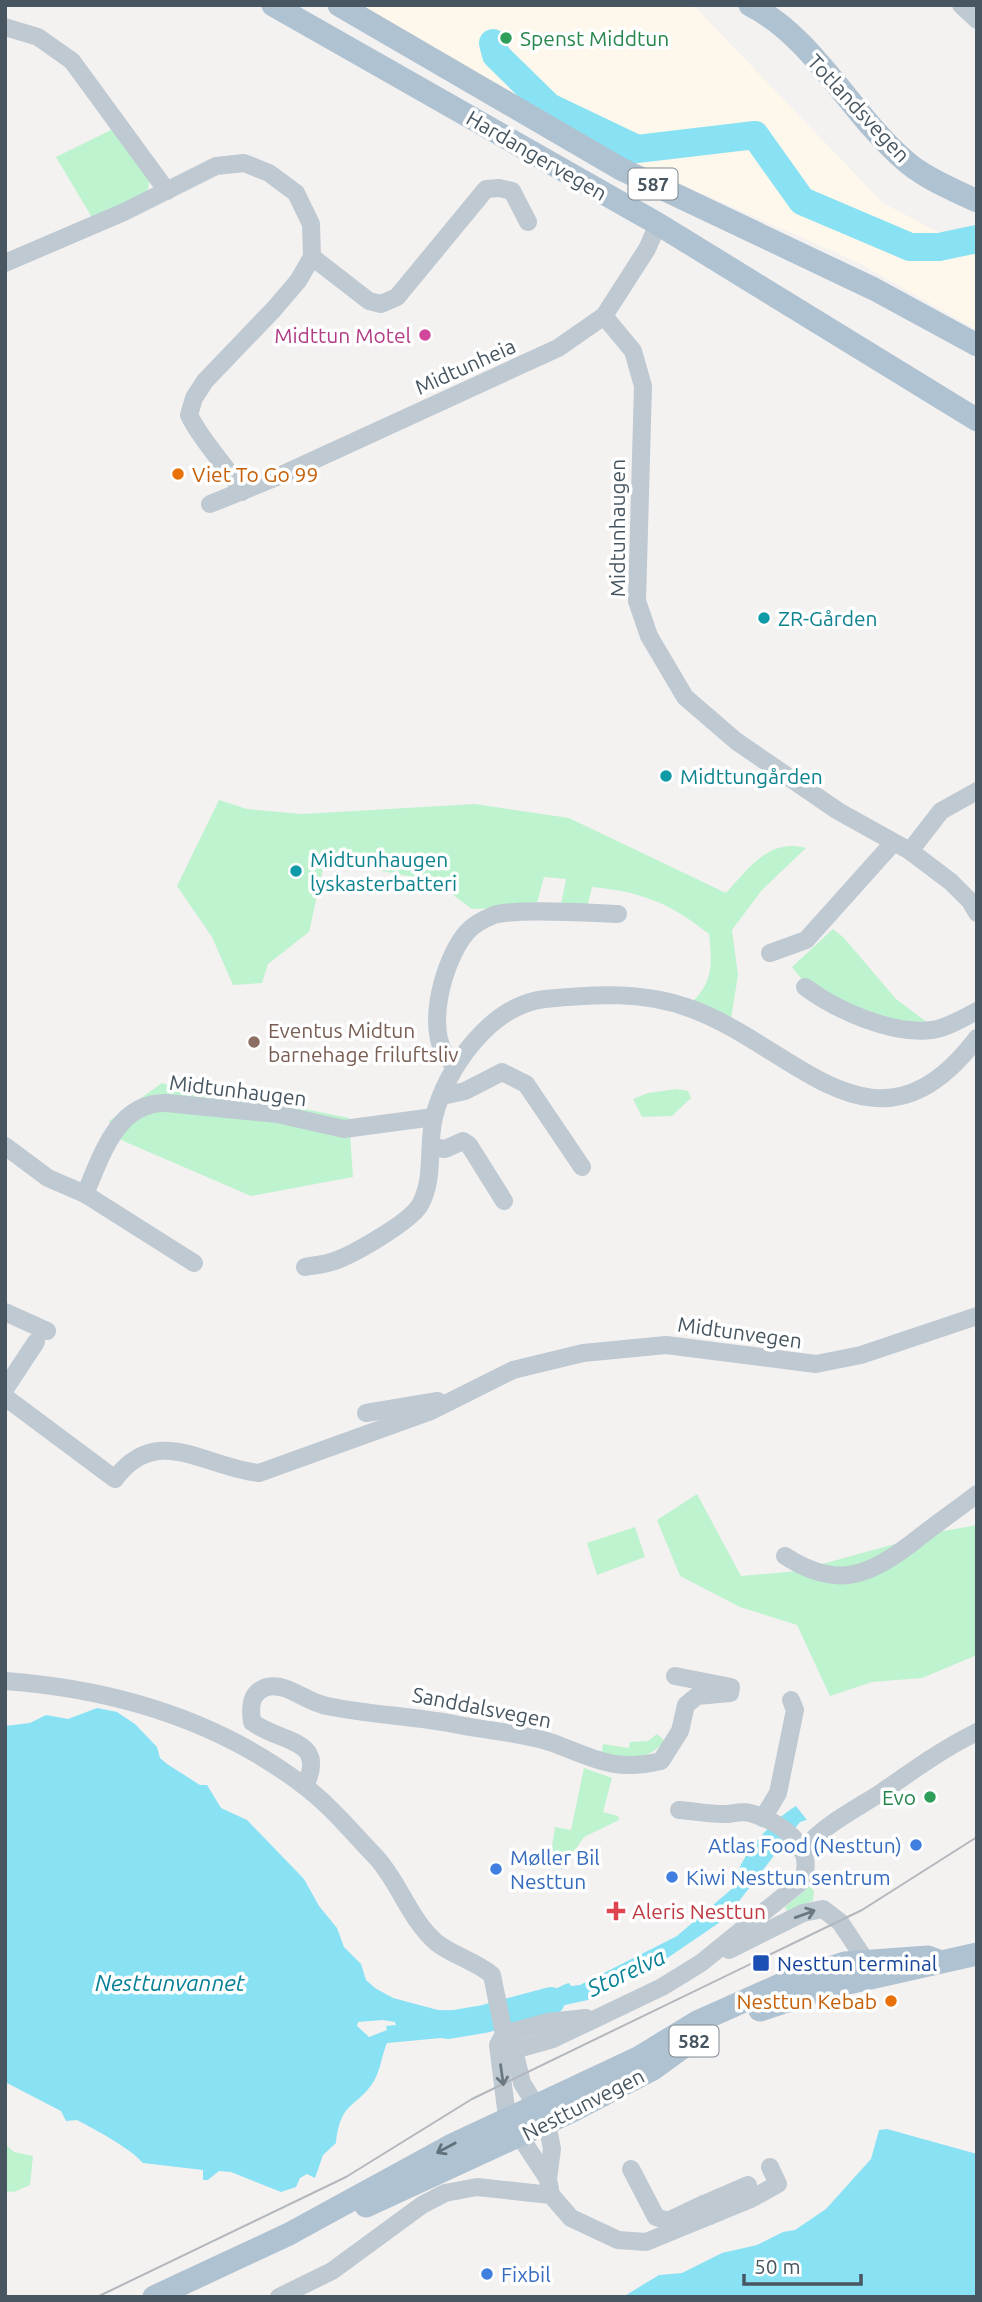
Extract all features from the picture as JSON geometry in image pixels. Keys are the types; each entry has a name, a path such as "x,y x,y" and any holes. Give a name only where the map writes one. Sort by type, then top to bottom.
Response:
{"main road":[{"name":"Hardangervegen","path":"273,5 658,224 977,419"},
{"name":"587","path":"339,5 621,169 874,289 977,345"},
{"name":"Totlandsvegen","path":"750,5 781,23 870,126 904,160 977,201"},
{"name":"Nesttunvegen","path":"542,2114 697,2022 820,1970 871,1968 928,1957 939,1961 977,1954"},
{"name":"Nesttunvegen","path":"155,2297 289,2234 414,2187 513,2127 653,2069 691,2042 780,2001 871,1968"}],"street":[{"path":"961,5 977,20"},
{"path":"5,27 38,37 72,61 167,191"},
{"path":"5,263 167,191 216,166 244,163 269,173 296,193 312,224 312,257 298,281 274,310 205,381 194,398 188,415 199,436 230,471 242,492"},
{"path":"312,257 369,301 382,304 397,297 486,189 512,191 528,222"},
{"name":"Midtunheia","path":"211,504 541,357 604,316 647,249 658,224"},
{"name":"Midtunhaugen","path":"604,316 633,351 642,386 637,601 649,636 685,697 736,741 838,811 910,851 951,882 970,901 977,913"},
{"path":"910,851 941,811 977,791"},
{"path":"770,953 806,940 892,843"},
{"path":"455,1065 443,1053 436,1020 442,991 466,933 478,922 497,914 618,914"},
{"path":"805,988 845,1012 902,1028 931,1030 977,1011"},
{"path":"305,1267 333,1262 412,1214 425,1194 434,1117 455,1065 494,1023 512,1011 540,999 575,996 642,997 695,1010 830,1088 852,1096 903,1095 925,1087 944,1076 977,1038"},
{"path":"442,1096 465,1091 502,1072 508,1073 526,1084 583,1167"},
{"name":"Midtunhaugen","path":"85,1194 110,1139 123,1120 149,1103 277,1114 344,1129 434,1117"},
{"path":"432,1147 445,1149 463,1142 469,1145 503,1201"},
{"path":"5,1146 48,1178 85,1194 194,1263"},
{"path":"5,1312 42,1336 5,1390"},
{"name":"Midtunvegen","path":"5,1397 115,1479 127,1463 156,1451 180,1450 234,1471 259,1473 458,1400 513,1370 589,1352 666,1345 816,1364 861,1355 977,1316"},
{"name":"Midtunvegen","path":"366,1413 424,1401 458,1400"},
{"path":"785,1556 819,1573 861,1574 895,1557 977,1494"},
{"name":"Sanddalsvegen","path":"305,1786 313,1769 312,1757 304,1747 266,1732 253,1722 250,1709 254,1696 265,1687 281,1686 324,1706 415,1716 552,1743 578,1755 614,1766 638,1767 661,1761 680,1731 685,1704 697,1696 730,1693 731,1687 675,1676"},
{"path":"5,1681 91,1693 163,1710 215,1731 305,1786 384,1865 436,1942 492,1975 507,2037 522,2083 542,2114 552,2149 550,2187"},
{"path":"767,1814 778,1793 790,1738 795,1710 789,1707"},
{"path":"800,1844 954,1743 977,1732"},
{"path":"679,1810 767,1814 800,1844 807,1864 802,1881 701,1963"},
{"path":"748,2185 661,2237 632,2243 591,2229 571,2218 513,2127 498,2045 507,2037 553,2039 596,2017 634,2003 701,1963 814,1910 823,1909 832,1914 871,1968"},
{"name":"Nesttunvegen","path":"820,1970 837,1958 849,1939"},
{"path":"631,2169 656,2217 667,2221 778,2185 770,2167"},
{"path":"279,2297 332,2271 422,2205 445,2193 477,2187 550,2187"}],"shaded area":[{"path":"351,5 693,5 883,203 977,253 977,330 857,262 617,156"}],"green space":[{"path":"115,128 150,177 147,196 94,221 56,157"},
{"path":"219,800 247,809 302,814 475,804 569,818 726,893 752,865 770,851 793,846 806,848 762,890 732,930 738,975 731,1019 692,1002 704,986 710,971 709,934 681,914 655,901 626,892 592,887 586,911 560,909 566,879 544,877 536,907 472,909 434,881 325,860 309,932 268,964 262,983 233,985 212,937 177,886"},
{"path":"833,929 844,938 896,999 928,1023 923,1027 851,1008 818,992 804,981 792,967"},
{"path":"162,1083 209,1097 246,1097 349,1118 353,1177 251,1196 114,1137 109,1121"},
{"path":"677,1089 688,1091 691,1098 672,1116 642,1117 633,1099 648,1093"},
{"path":"697,1494 741,1576 797,1571 938,1532 977,1525 977,1655 922,1678 872,1682 830,1696 797,1625 740,1607 680,1576 657,1520"},
{"path":"635,1527 645,1557 597,1575 587,1543"},
{"path":"657,1734 665,1741 651,1753 636,1758 601,1756 603,1744 629,1748 630,1742 648,1741"},
{"path":"584,1768 612,1778 603,1812 618,1816 619,1820 584,1837 562,1869 549,1867 555,1827 571,1830"},
{"path":"810,1886 814,1891 813,1901 787,1911 785,1907"},
{"path":"5,2144 14,2152 33,2156 30,2185 14,2192 5,2191"}],"water":[{"name":"Nesttunvannet","path":"97,1708 117,1712 135,1724 157,1747 160,1758 167,1764 200,1785 207,1785 221,1808 247,1820 304,1879 319,1906 337,1928 344,1947 361,1964 366,1980 375,1988 393,1998 438,2010 483,2011 485,2026 463,2036 387,2043 375,2079 369,2089 346,2111 338,2129 336,2143 323,2155 315,2178 307,2174 300,2178 296,2187 281,2192 231,2172 219,2171 208,2180 203,2180 203,2170 143,2163 103,2134 77,2120 66,2121 61,2111 5,2082 5,1726 30,1723 46,1715 68,1719","holes":["358,2022 395,2022 396,2025 386,2026 387,2030 369,2037 357,2026"]},
{"path":"796,1806 807,1820 800,1822 726,1918 644,1974 628,1978 588,2000 522,2014 516,2012 514,2001 535,1999 569,1983 571,1986 580,1985 677,1936 734,1887 741,1865 756,1842 776,1821"},
{"path":"887,2129 977,2154 977,2297 623,2297 659,2275 682,2273 722,2253 757,2245 783,2232 795,2230 826,2209 871,2159 879,2130"}],"waterway":[{"path":"493,43 496,55 549,107 637,149 755,135 802,201 910,247 939,247 977,239"},
{"name":"Storelva","path":"448,2025 484,2019 551,2001"}],"tram line":[{"path":"97,2297 346,2177 472,2099 862,1910 977,1837"}],"place":[{"name":"Spenst Middtun","path":"506,38"},
{"name":"Midttun Motel","path":"425,335"},
{"name":"Viet To Go 99","path":"178,474"},
{"name":"ZR-Gården","path":"764,618"},
{"name":"Midttungården","path":"666,776"},
{"name":"Midtunhaugen lyskasterbatteri","path":"296,871"},
{"name":"Eventus Midtun barnehage friluftsliv","path":"254,1042"},
{"name":"Evo","path":"930,1797"},
{"name":"Atlas Food (Nesttun)","path":"916,1845"},
{"name":"Møller Bil Nesttun","path":"496,1869"},
{"name":"Kiwi Nesttun sentrum","path":"672,1877"},
{"name":"Aleris Nesttun","path":"616,1911"},
{"name":"Nesttun terminal","path":"761,1963"},
{"name":"Nesttun Kebab","path":"891,2001"},
{"name":"Fixbil","path":"487,2274"}]}
